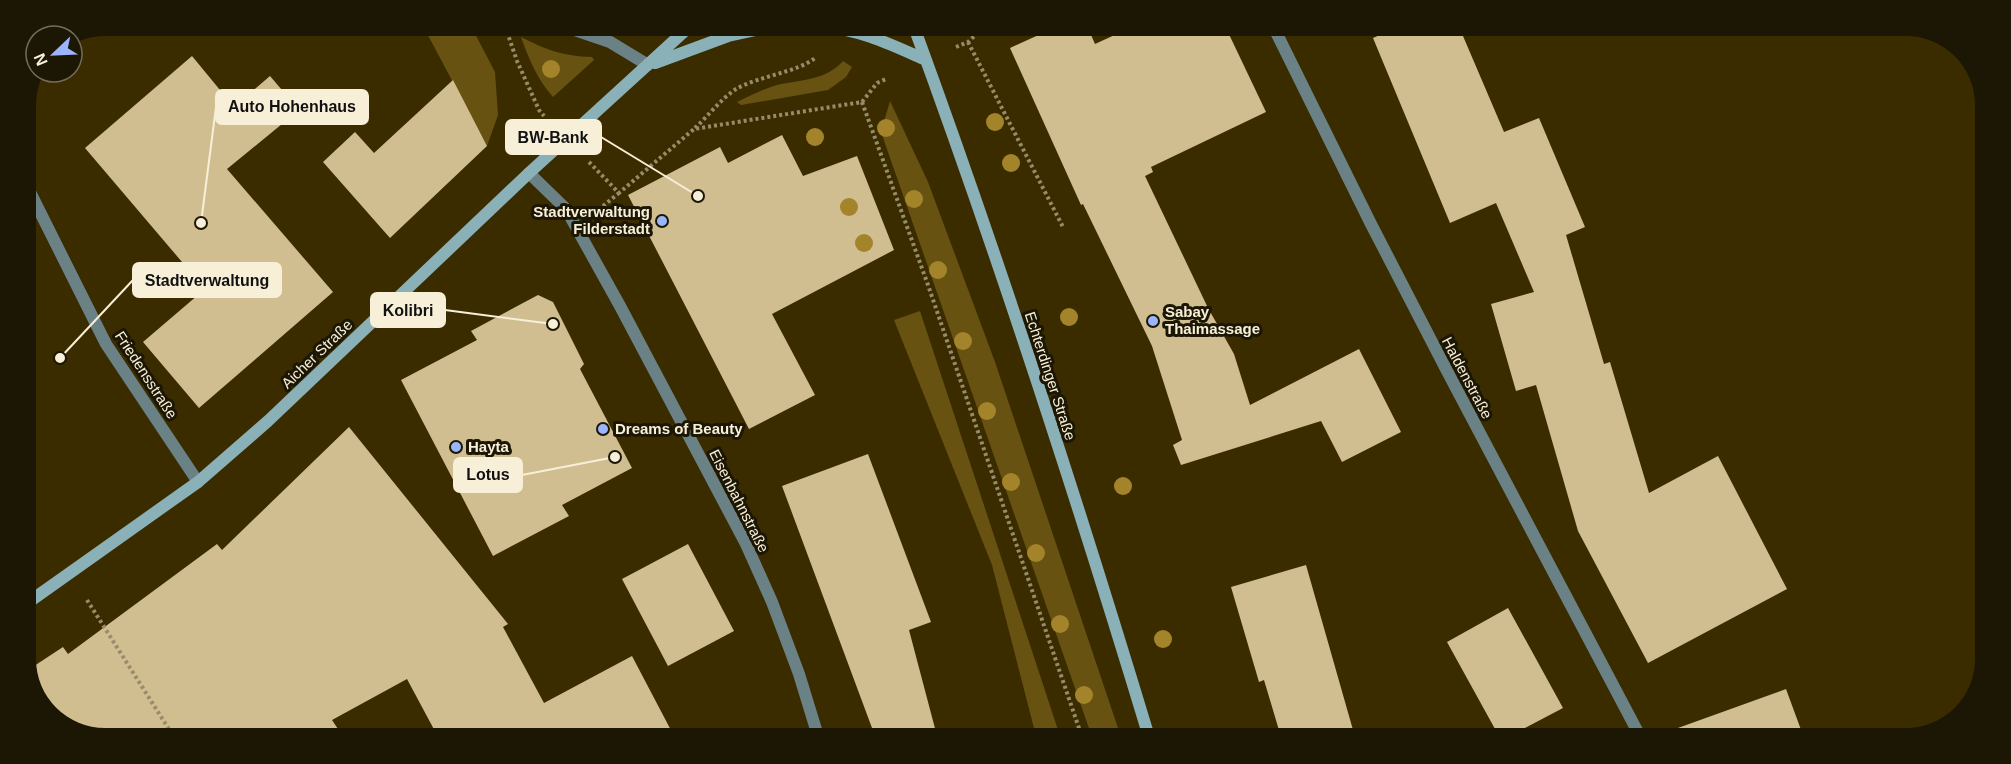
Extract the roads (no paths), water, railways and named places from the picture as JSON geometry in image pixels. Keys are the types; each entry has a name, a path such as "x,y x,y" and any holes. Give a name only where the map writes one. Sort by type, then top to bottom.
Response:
{"main road":[{"name":"Aicher Straße","path":"36,597 198,482 268,422 529,173 679,36"},
{"path":"648,65 728,36"},
{"path":"868,36 883,40 926,60"},
{"name":"Echterdinger Straße","path":"917,36 989,240 1051,427 1106,594 1146,728"}],"street":[{"path":"592,36 610,42 648,65"},
{"name":"Haldenstraße","path":"1278,36 1441,361 1636,728"},
{"name":"Eisenbahnstraße","path":"529,173 566,209 620,306 750,554 788,643 815,728"},
{"name":"Friedensstraße","path":"36,204 106,344 198,482"}],"place":[{"name":"BW-Bank","path":"698,196"},
{"name":"Stadtverwaltung Filderstadt","path":"662,221"},
{"name":"Auto Hohenhaus","path":"201,223"},
{"name":"Sabay Thaimassage","path":"1153,321"},
{"name":"Kolibri","path":"553,324"},
{"name":"Stadtverwaltung","path":"60,358"},
{"name":"Dreams of Beauty","path":"603,429"},
{"name":"Hayta","path":"456,447"},
{"name":"Lotus","path":"615,457"}]}
